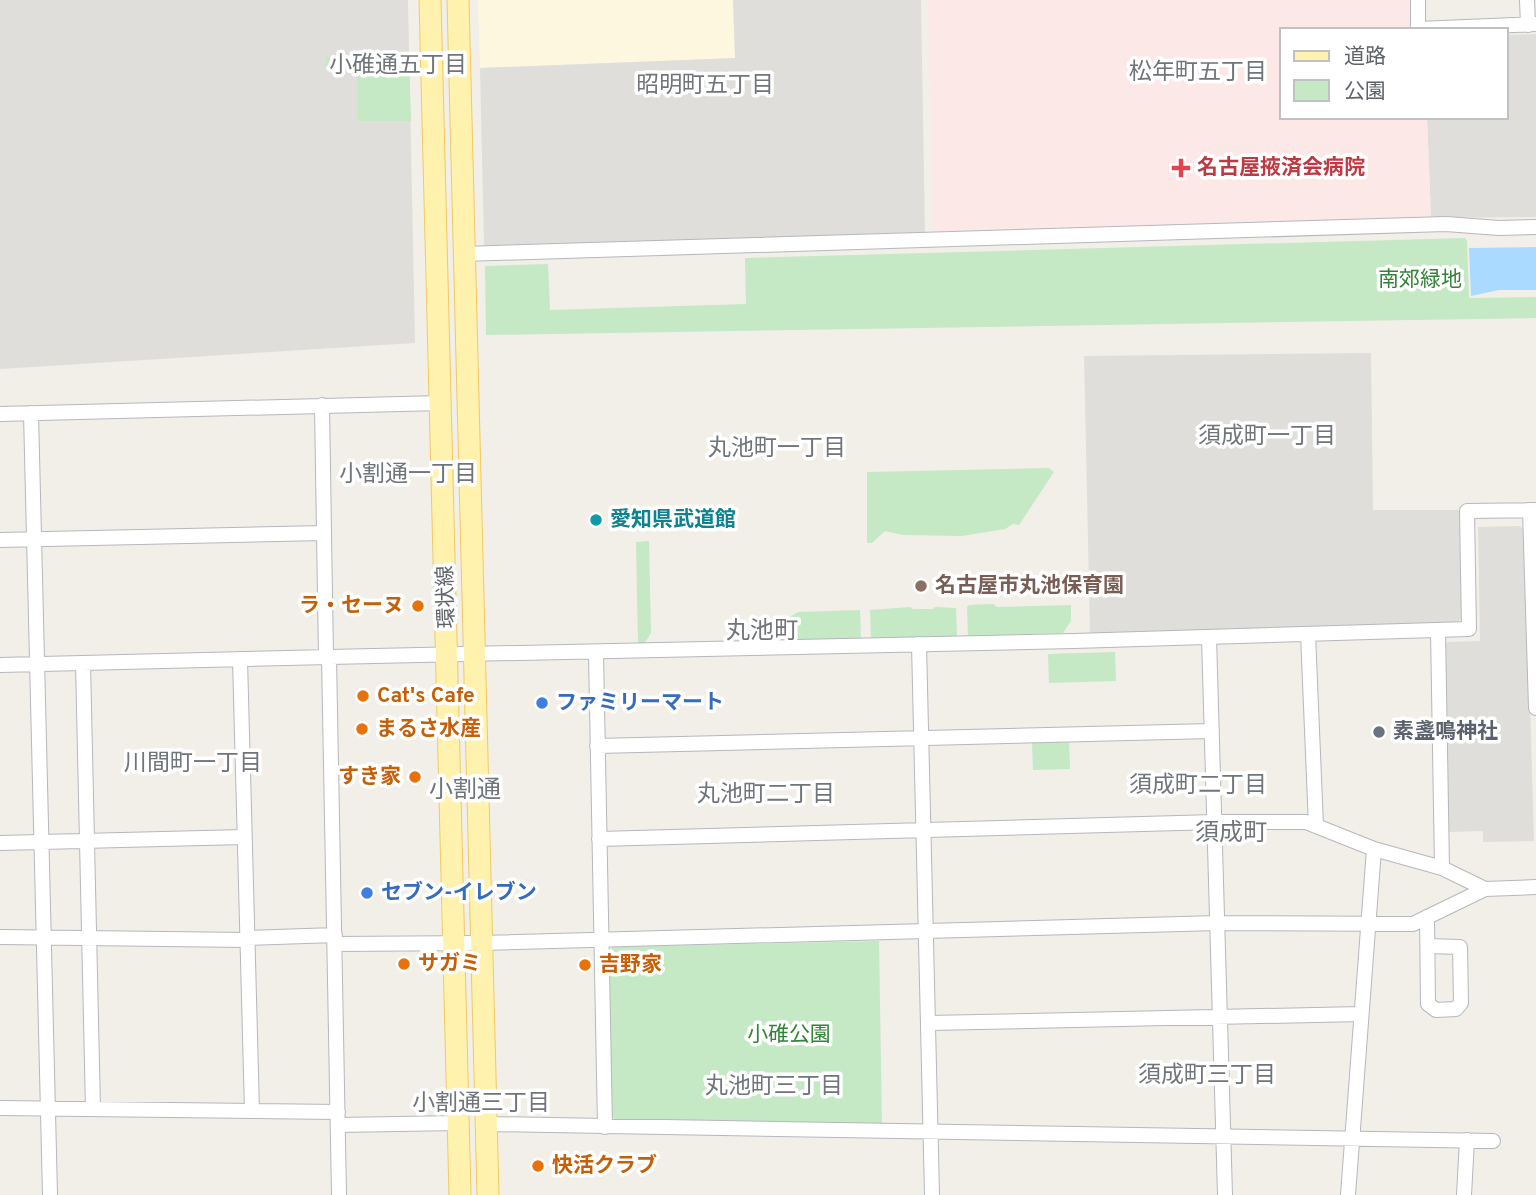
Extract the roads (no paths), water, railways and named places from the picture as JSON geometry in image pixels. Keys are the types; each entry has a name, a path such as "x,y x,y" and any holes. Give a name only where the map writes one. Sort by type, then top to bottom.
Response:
{"main road":[{"name":"環状線","path":"430,0 449,654 460,1195"},
{"name":"環状線","path":"458,0 488,1195"}],"street":[{"path":"1418,0 1418,28"},
{"path":"1441,28 1532,24 1527,0"},
{"path":"463,254 1446,224 1499,228 1536,227"},
{"path":"0,414 441,403"},
{"path":"322,405 339,1195"},
{"path":"31,413 50,1195"},
{"path":"0,665 449,654 474,656 1469,629 1466,511 1533,510 1536,708"},
{"path":"0,540 324,533"},
{"path":"1438,630 1442,868"},
{"path":"1308,634 1316,826"},
{"path":"1209,637 1224,1195"},
{"path":"919,645 932,1195"},
{"path":"596,653 604,1127"},
{"path":"240,659 251,1111"},
{"path":"83,663 93,1109"},
{"path":"597,746 1212,731"},
{"path":"599,839 1214,822 1306,822 1374,849 1442,868 1485,889"},
{"path":"0,843 244,837"},
{"path":"1348,1195 1374,849"},
{"path":"0,937 335,939 482,943 1218,923 1413,923 1485,889 1536,887"},
{"path":"1427,917 1428,1004 1436,1010 1456,1009 1461,1003 1460,947 1428,946"},
{"path":"928,1023 1361,1014"},
{"path":"0,1108 251,1111 338,1119 458,1123"},
{"path":"486,1125 1493,1141"},
{"path":"1464,1195 1467,1140"}],"water":[{"path":"1536,247 1536,290 1499,290 1471,296 1469,248"}],"place":[{"name":"名古屋掖済会病院","path":"1181,168"},
{"name":"愛知県武道館","path":"596,520"},
{"name":"名古屋市丸池保育園","path":"921,586"},
{"name":"ラ・セーヌ","path":"418,606"},
{"name":"Cat's Cafe","path":"363,696"},
{"name":"ファミリーマート","path":"542,703"},
{"name":"まるさ水産","path":"362,729"},
{"name":"素盞鳴神社","path":"1379,732"},
{"name":"すき家","path":"415,777"},
{"name":"セブン-イレブン","path":"367,893"},
{"name":"サガミ","path":"404,964"},
{"name":"吉野家","path":"585,965"},
{"name":"快活クラブ","path":"538,1166"}],"district":[{"name":"小碓通五丁目","path":"398,66"},
{"name":"松年町五丁目","path":"1198,73"},
{"name":"昭明町五丁目","path":"705,86"},
{"name":"須成町一丁目","path":"1267,437"},
{"name":"丸池町一丁目","path":"777,449"},
{"name":"小割通一丁目","path":"408,475"},
{"name":"丸池町","path":"762,632"},
{"name":"川間町一丁目","path":"193,764"},
{"name":"須成町二丁目","path":"1198,786"},
{"name":"小割通","path":"465,791"},
{"name":"丸池町二丁目","path":"766,795"},
{"name":"須成町","path":"1231,834"},
{"name":"須成町三丁目","path":"1207,1076"},
{"name":"丸池町三丁目","path":"774,1087"},
{"name":"小割通三丁目","path":"481,1104"}],"park label":[{"name":"南郊緑地","path":"1420,280"},
{"name":"小碓公園","path":"789,1035"}]}
